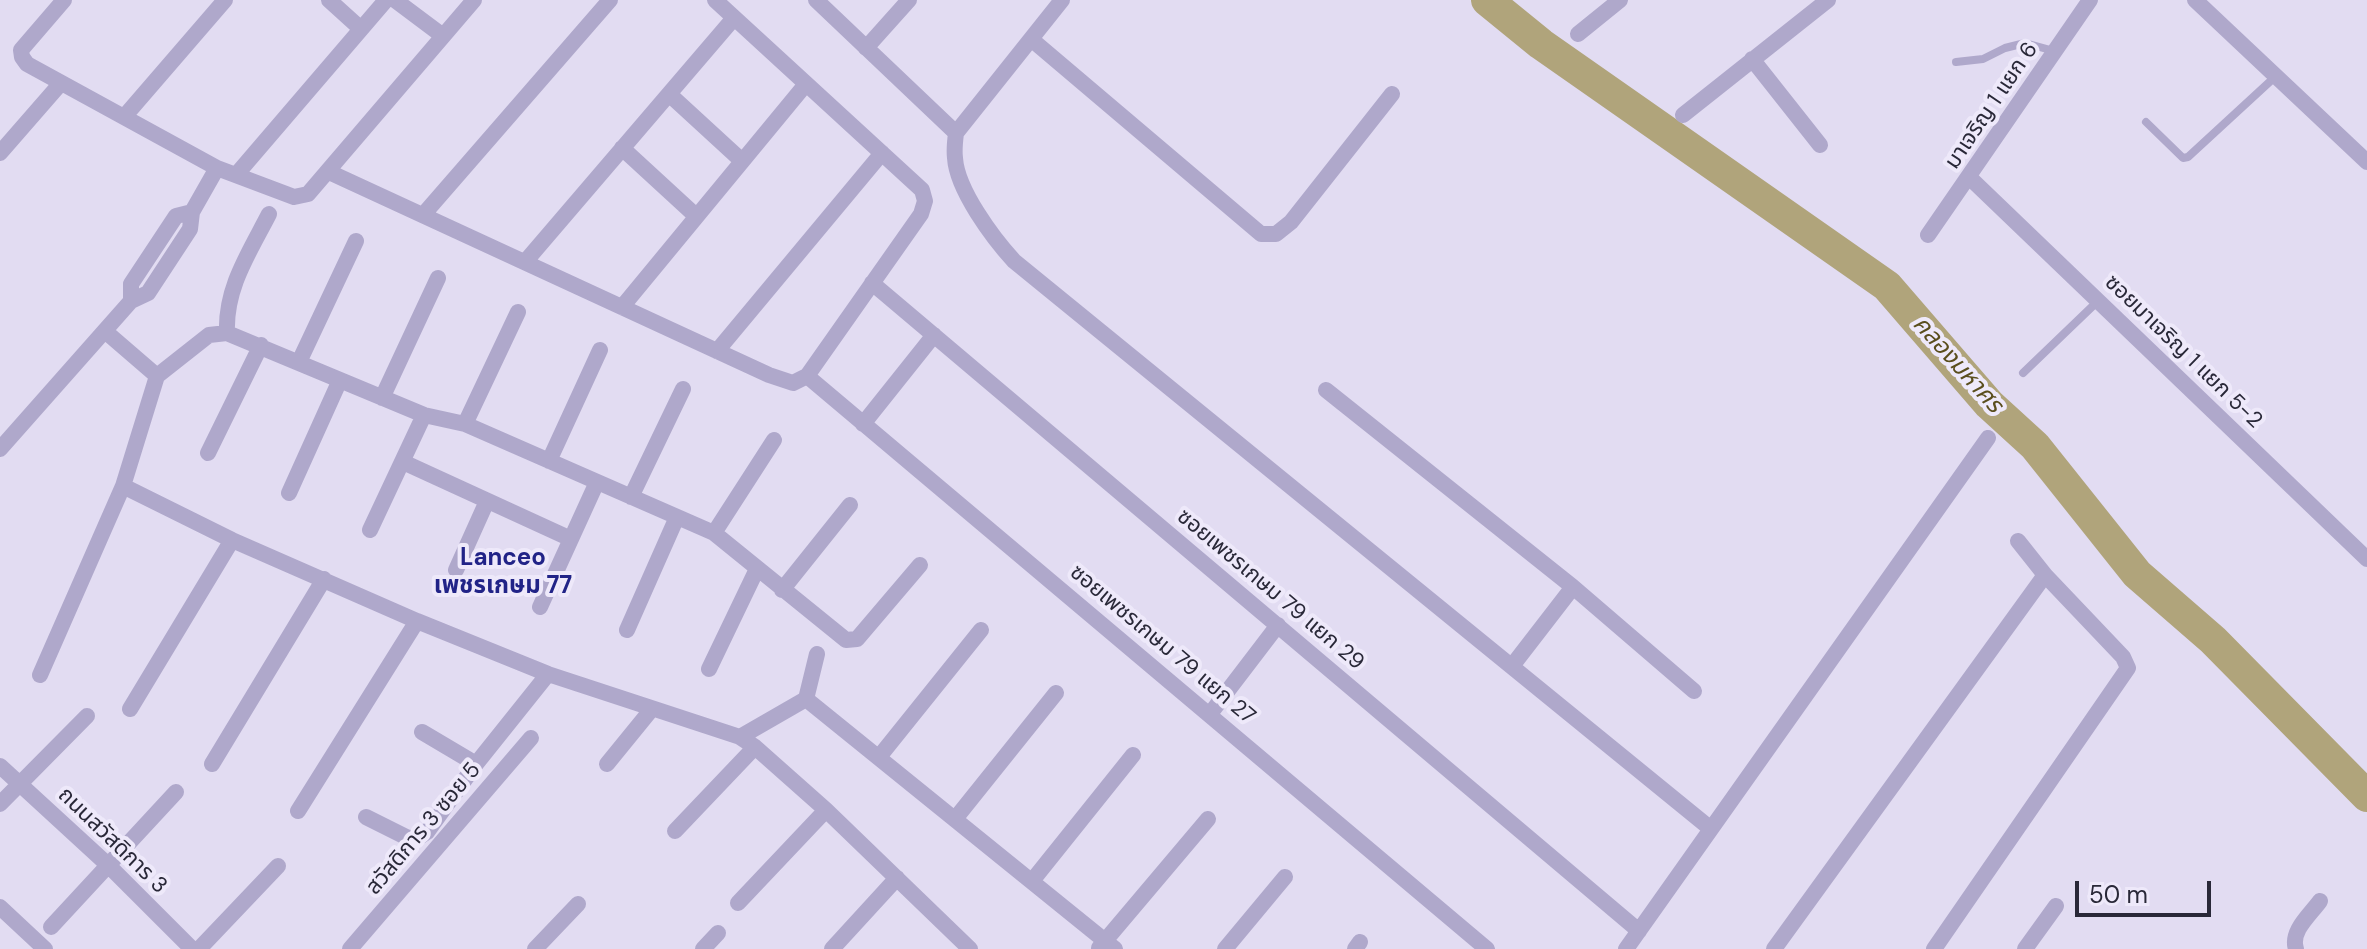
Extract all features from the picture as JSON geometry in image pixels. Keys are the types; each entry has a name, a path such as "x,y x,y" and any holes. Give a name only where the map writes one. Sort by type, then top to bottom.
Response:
{"street":[{"path":"64,0 21,50 27,64 217,168 294,197 308,194 329,172 474,0"},
{"path":"124,117 225,0"},
{"path":"329,0 361,29"},
{"path":"236,175 386,0"},
{"path":"395,0 443,36"},
{"path":"423,215 610,0"},
{"path":"329,172 793,383 807,376 921,214 925,201 922,190 715,0"},
{"path":"816,0 956,133"},
{"path":"866,48 909,0"},
{"path":"1062,0 956,133 954,161 970,202 996,241 1014,261 1711,829"},
{"path":"1578,34 1620,0"},
{"path":"1683,115 1828,0"},
{"name":"มาเจริญ 1 แยก 6","path":"1928,235 2090,0"},
{"path":"2195,0 2367,162"},
{"path":"525,262 734,18"},
{"path":"1031,39 1261,234 1276,234 1291,222 1392,94"},
{"path":"1752,59 1820,145"},
{"path":"0,153 61,83"},
{"path":"622,307 806,84"},
{"path":"669,94 742,161"},
{"path":"622,148 696,216"},
{"path":"717,351 882,153"},
{"path":"0,449 131,301 148,293 190,229 192,212 217,168"},
{"name":"ซอยมาเจริญ 1 แยก 5-2","path":"1970,178 2367,559"},
{"path":"227,333 226,312 235,281 269,214"},
{"path":"299,362 356,241"},
{"path":"382,398 438,278"},
{"name":"ซอยเพชรเกษม 79 แยก 29","path":"872,283 1639,931"},
{"path":"465,424 518,312"},
{"path":"106,332 157,376"},
{"path":"40,675 123,486 157,376 209,335 227,333 424,415 465,424 714,533 846,640 857,639 920,565"},
{"path":"863,424 934,335"},
{"path":"208,453 261,345"},
{"path":"549,461 600,350"},
{"name":"ซอยเพชรเกษม 79 แยก 27","path":"807,376 1487,949"},
{"path":"289,493 340,380"},
{"path":"631,497 683,389"},
{"path":"1326,390 1573,587 1694,691"},
{"path":"370,530 424,415"},
{"path":"1626,949 1988,438"},
{"path":"714,533 774,440"},
{"path":"403,462 571,539"},
{"path":"540,607 597,482"},
{"path":"123,486 232,540 417,621 548,674 747,742 826,810 967,948"},
{"path":"456,570 487,501"},
{"path":"782,590 850,505"},
{"path":"627,630 677,517"},
{"path":"130,709 232,540"},
{"path":"1934,949 2128,668 2123,657 2045,575 2018,541"},
{"path":"709,669 757,569"},
{"path":"1774,949 2045,575"},
{"path":"212,764 324,579"},
{"path":"1512,666 1573,587"},
{"path":"298,811 417,621"},
{"path":"1210,714 1278,625"},
{"path":"879,757 981,630"},
{"path":"675,831 747,742 806,699 817,654"},
{"path":"366,817 406,837 416,839 427,832 476,764 548,674"},
{"path":"955,819 1056,693"},
{"path":"806,699 1032,881 1106,946 1208,819"},
{"path":"607,764 651,710"},
{"path":"0,804 87,716"},
{"path":"422,732 476,764"},
{"name":"สวัสดิการ 3 ซอย 5","path":"350,949 531,738"},
{"path":"1032,881 1133,755"},
{"name":"ถนนสวัสดิการ 3","path":"0,766 108,865 192,949"},
{"path":"51,927 176,792"},
{"path":"738,903 826,810"},
{"path":"199,949 278,866"},
{"path":"1225,949 1285,877"},
{"path":"832,949 897,878"},
{"path":"2296,949 2293,941 2295,934 2320,901"},
{"path":"535,949 578,904"},
{"path":"2025,949 2056,906"},
{"path":"0,907 45,949"},
{"path":"703,949 718,933"}],"lane":[{"path":"1956,62 1983,59 2005,48 2025,43 2055,51"},
{"path":"2146,122 2183,158 2188,157 2276,76"},
{"path":"2023,373 2098,301"}],"waterway":[{"name":"คลองมหาศร","path":"1487,0 1541,44 1887,286 1989,404 2035,446 2137,574 2213,640 2367,796"}],"district":[{"name":"Lanceo เพชรเกษม 77","path":"503,573"}]}
